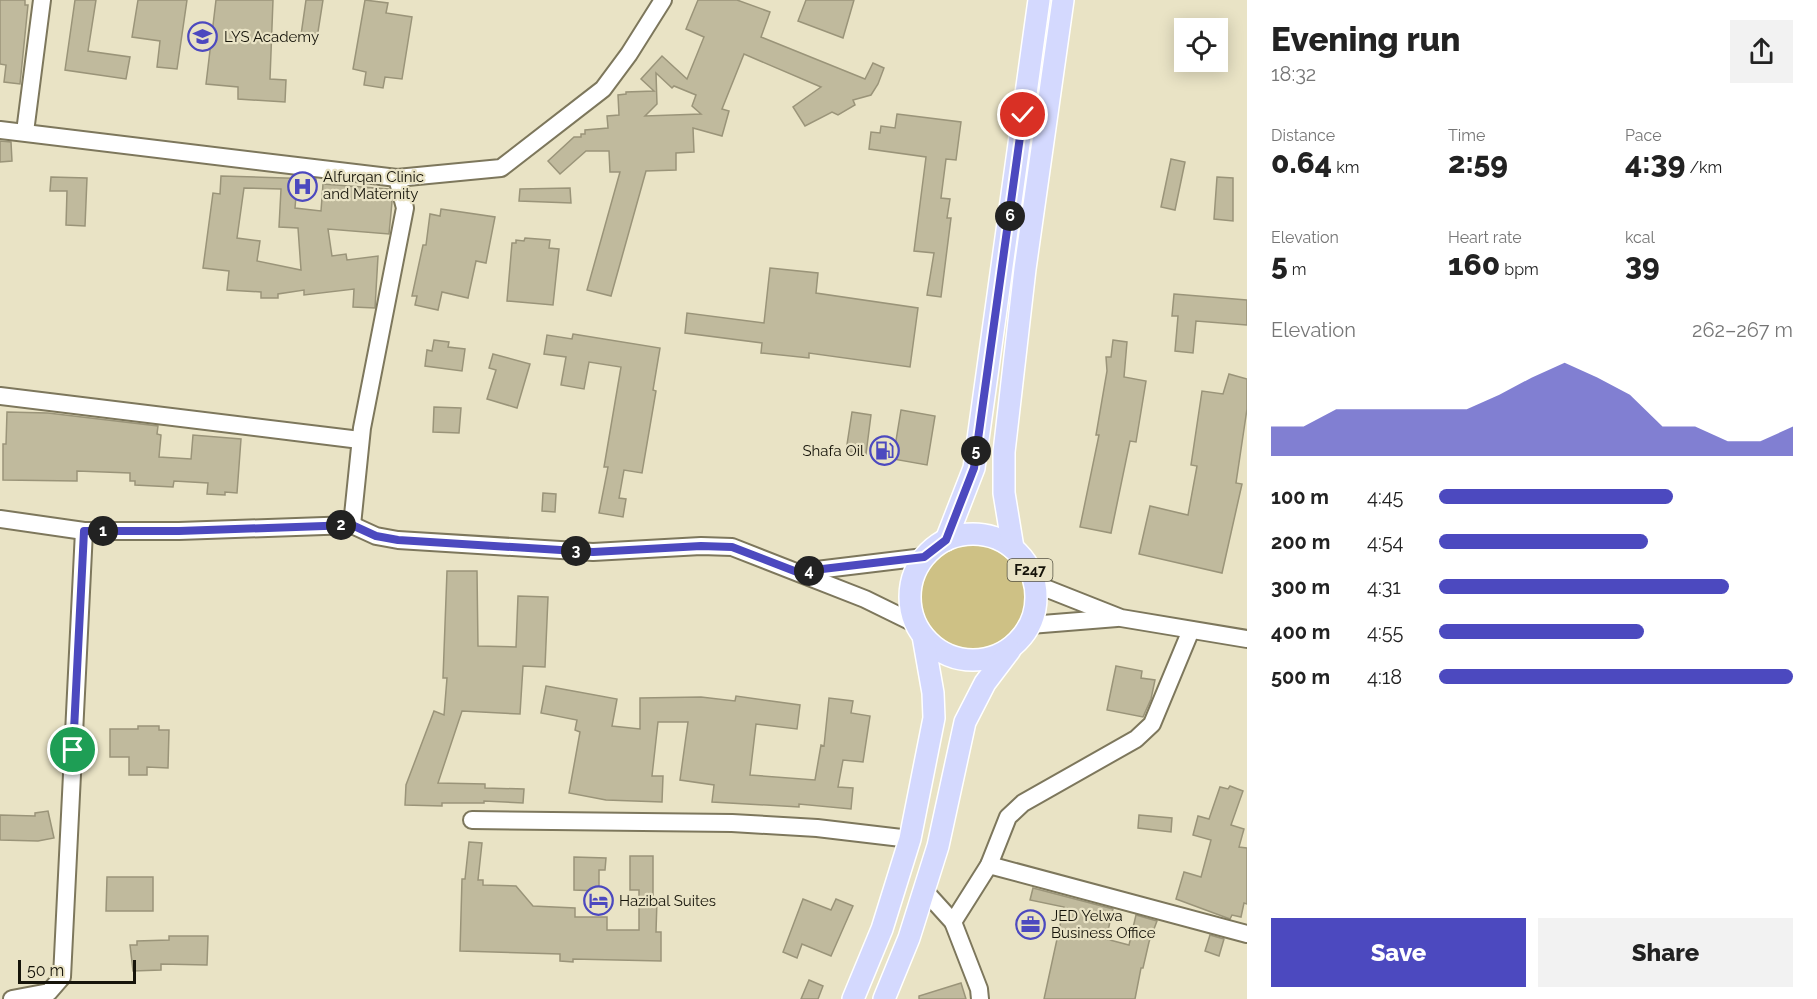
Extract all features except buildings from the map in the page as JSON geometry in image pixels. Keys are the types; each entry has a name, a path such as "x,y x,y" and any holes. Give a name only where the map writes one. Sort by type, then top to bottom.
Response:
{"main road":[{"path":"946,540 974,468 1039,0"},
{"name":"F247","path":"1013,548 1004,493 1004,452 1024,269 1063,0"},
{"name":"F247","path":"853,999 882,928 910,839 934,718 933,693 909,596 916,569 924,557 946,540 974,534 1001,541 1013,548 1030,570 1035,584 1036,598 1029,625 985,683 965,722 938,846 909,938 884,999"},
{"path":"919,630 939,650 958,658 986,658 1012,647"}],"street":[{"path":"25,132 42,0"},
{"path":"0,130 397,178 501,168 603,89 629,54 663,0"},
{"path":"352,525 360,440 405,208 397,178"},
{"path":"0,396 360,440"},
{"path":"0,519 84,531 179,531 352,525 376,536 398,540 593,552 701,546 732,547 865,599 919,630"},
{"path":"12,999 49,992 62,977 84,531"},
{"path":"797,572 924,557"},
{"path":"1035,584 1121,618 1247,639"},
{"path":"1029,625 1121,618"},
{"path":"953,922 988,865 1008,817 1023,803 1136,739 1152,724 1191,630"},
{"path":"472,820 732,823 817,828 910,839"},
{"path":"988,865 1247,934"},
{"path":"924,890 953,922 979,989 980,999"}],"shaded area":[{"path":"973,542 994,546 1012,558 1024,576 1028,597 1024,618 1012,636 994,648 973,652 952,648 934,636 922,618 918,597 922,576 934,558 952,546"}],"place":[{"name":"LYS Academy","path":"203,37"},
{"name":"Alfurqan Clinic and Maternity","path":"302,186"},
{"name":"Shafa Oil","path":"885,451"},
{"name":"Hazibal Suites","path":"598,901"},
{"name":"JED Yelwa Business Office","path":"1030,925"}],"route":[{"path":"73,750 84,531 179,531 352,525 376,536 398,540 593,552 701,546 732,547 797,572 924,557 946,540 974,468 1023,115"}]}
